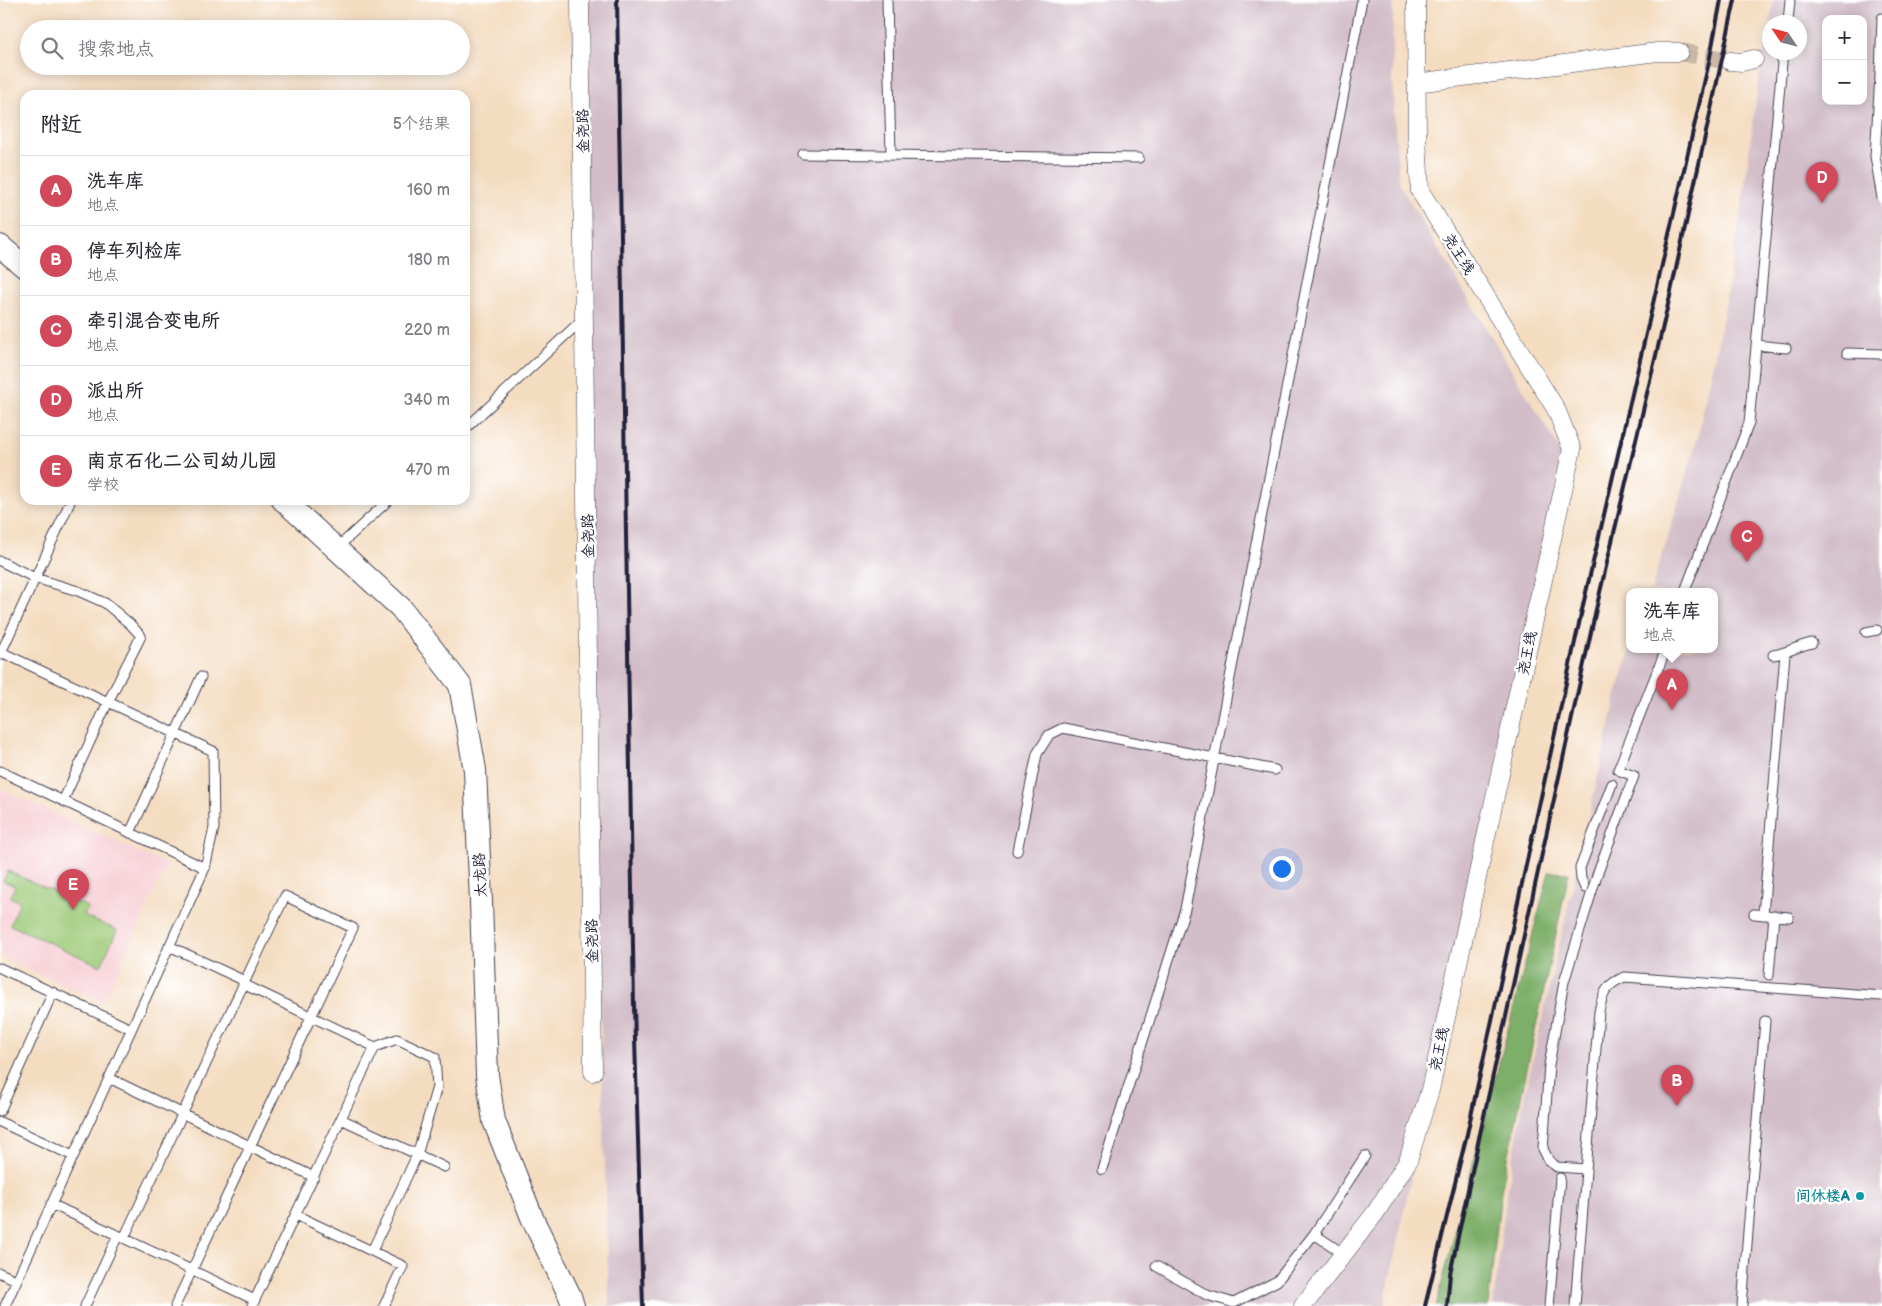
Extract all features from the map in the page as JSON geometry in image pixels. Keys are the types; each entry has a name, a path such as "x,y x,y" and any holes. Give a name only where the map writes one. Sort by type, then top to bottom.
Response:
{"street":[{"name":"金尧路","path":"580,0 586,316 593,1072"},
{"name":"尧王线","path":"1304,1306 1376,1212 1408,1161 1430,1090 1572,449 1556,409 1420,191 1416,83 1416,0"},
{"path":"1416,83 1657,52 1679,52"},
{"path":"1730,61 1742,62 1754,59"},
{"path":"0,246 20,263"},
{"name":"太龙路","path":"289,505 401,608 460,685 475,770 482,902 486,1075 494,1121 533,1220 573,1306"}],"lane":[{"path":"887,0 891,154"},
{"path":"1102,1169 1184,909 1362,0"},
{"path":"1789,15 1790,0"},
{"path":"1882,18 1875,156 1882,198"},
{"path":"1686,588 1749,423 1782,60"},
{"path":"1880,75 1882,86"},
{"path":"803,154 1139,158"},
{"path":"470,424 586,316"},
{"path":"1756,346 1786,348"},
{"path":"1847,353 1882,354"},
{"path":"5,1306 205,868 214,828 213,751 1,654 69,505"},
{"path":"337,548 384,505"},
{"path":"0,561 35,578 78,591 105,603 141,636 108,702 63,801"},
{"path":"1866,632 1877,630"},
{"path":"1774,655 1785,654 1799,646 1812,644"},
{"path":"1586,1170 1557,1167 1549,1161 1543,1149 1549,1065 1564,982 1597,875 1634,776 1618,770 1664,653"},
{"path":"1785,654 1758,914 1789,916"},
{"path":"130,833 201,677"},
{"path":"1017,851 1037,754 1049,735 1063,728 1276,770"},
{"path":"0,772 205,868"},
{"path":"1585,888 1581,880 1580,868 1612,784"},
{"path":"85,1306 182,1113 285,896 353,928 175,1306"},
{"path":"1769,976 1774,916"},
{"path":"169,946 375,1047"},
{"path":"0,968 131,1029"},
{"path":"1575,1306 1599,1012 1602,996 1607,986 1615,980 1625,977 1882,996"},
{"path":"0,1111 53,992"},
{"path":"1742,1306 1765,1021"},
{"path":"51,1204 192,1270 254,1303 375,1047 397,1039 434,1057 437,1086 416,1155 372,1251"},
{"path":"109,1078 314,1177"},
{"path":"341,1119 444,1167"},
{"path":"0,1122 73,1156"},
{"path":"1156,1266 1207,1295 1234,1303 1277,1281 1314,1234 1365,1156"},
{"path":"1549,1306 1560,1178"},
{"path":"296,1216 403,1266 384,1306"},
{"path":"1314,1234 1345,1254"},
{"path":"0,1273 16,1280"}],"shaded area":[{"path":"572,0 1393,0 1392,81 1399,184 1563,455 1384,1306 609,1306"},
{"path":"1774,0 1882,0 1882,1306 1493,1306 1506,1200 1524,1098 1619,685 1630,653 1718,653 1718,588 1652,588 1697,440 1723,317 1742,206 1762,60 1807,60 1807,15 1771,15"},
{"path":"0,789 167,865 103,1003 0,956"}],"green space":[{"path":"8,871 88,907 84,916 117,930 101,966 10,925 20,902 10,897 15,886 3,881"},
{"path":"1549,872 1569,873 1501,1191 1488,1306 1436,1306"}],"tunnel":[{"path":"1679,52 1730,61"}],"railway":[{"path":"617,0 634,1006 643,1306"},
{"path":"1425,1306 1467,1134 1584,601 1709,62 1721,0"},
{"path":"1447,1306 1450,1274 1480,1134 1597,605 1670,296 1735,0"}],"place":[{"name":"派出所","path":"1822,203"},
{"name":"牵引混合变电所","path":"1747,562"},
{"name":"洗车库","path":"1672,710"},
{"name":"南京石化二公司幼儿园","path":"73,910"},
{"name":"停车列检库","path":"1677,1106"},
{"name":"间休楼A","path":"1860,1196"}]}
